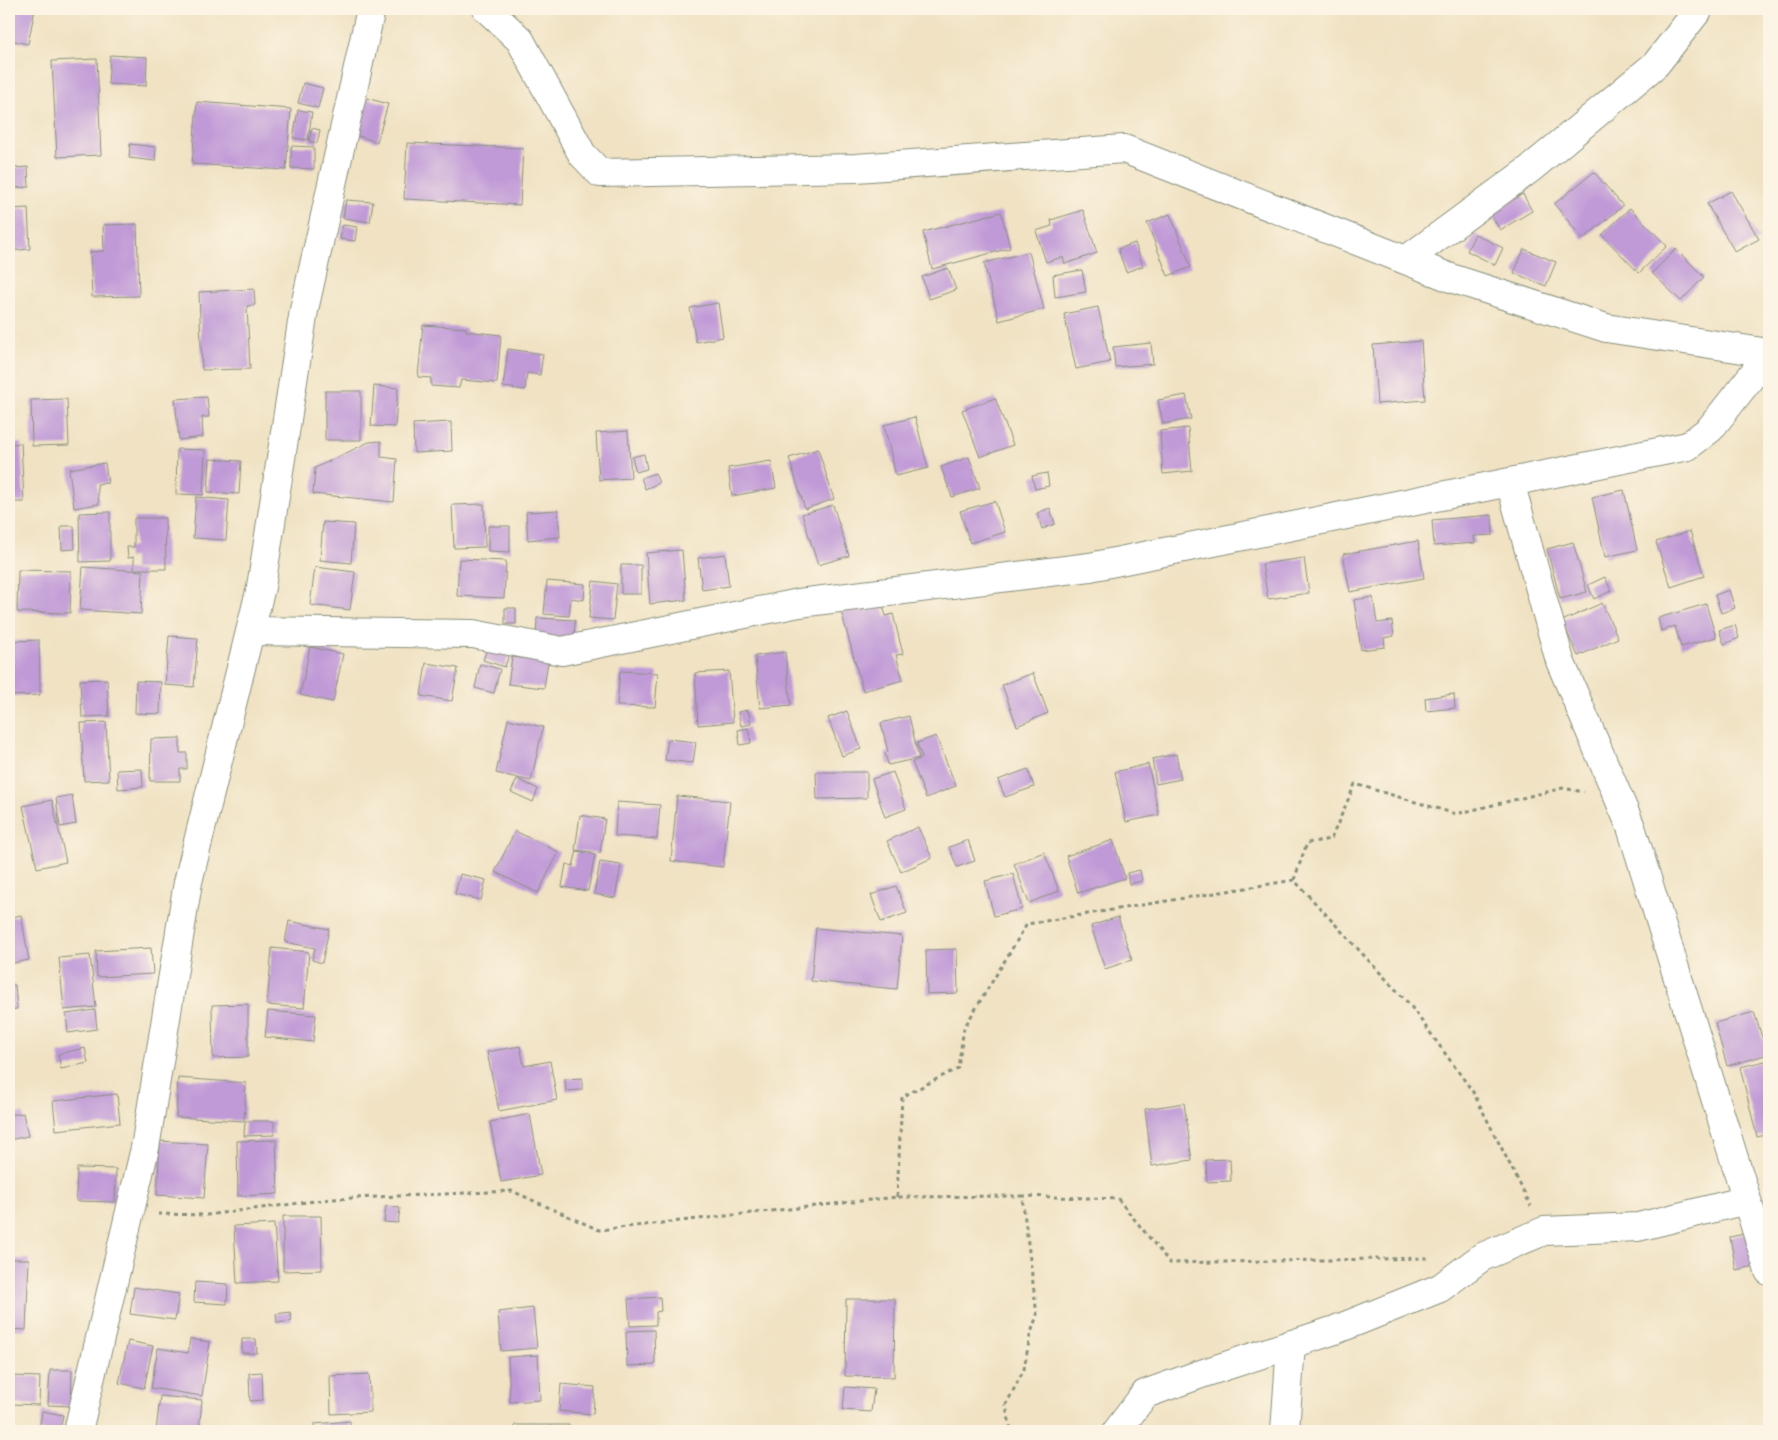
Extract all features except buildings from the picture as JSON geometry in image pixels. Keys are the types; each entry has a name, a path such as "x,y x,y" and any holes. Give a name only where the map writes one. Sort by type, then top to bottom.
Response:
{"street":[{"path":"78,1431 145,1148 188,882 261,587 304,310 371,9"},
{"path":"250,631 473,634 562,651 799,603 1090,568 1688,446 1710,429 1769,354 1606,328 1451,278 1124,149 856,168 600,173 582,154 520,40 487,9"},
{"path":"1406,260 1530,169 1656,64 1699,9"},
{"path":"1510,482 1560,661 1631,828 1769,1271"},
{"path":"1118,1431 1145,1394 1335,1330 1440,1288 1482,1258 1544,1231 1638,1227 1747,1200"},
{"path":"1285,1431 1291,1344"}],"path":[{"path":"1294,880 1307,843 1331,839 1356,784 1456,814 1563,788 1619,799"},
{"path":"897,1197 902,1097 958,1068 964,1028 1027,924 1294,880"},
{"path":"1294,880 1410,1006 1473,1092 1544,1231"},
{"path":"130,1213 206,1215 331,1199 512,1191 599,1230 897,1197 1022,1196 1118,1198 1170,1263 1434,1258"},
{"path":"1011,1431 1006,1405 1024,1369 1030,1336 1037,1315 1022,1196"}]}
